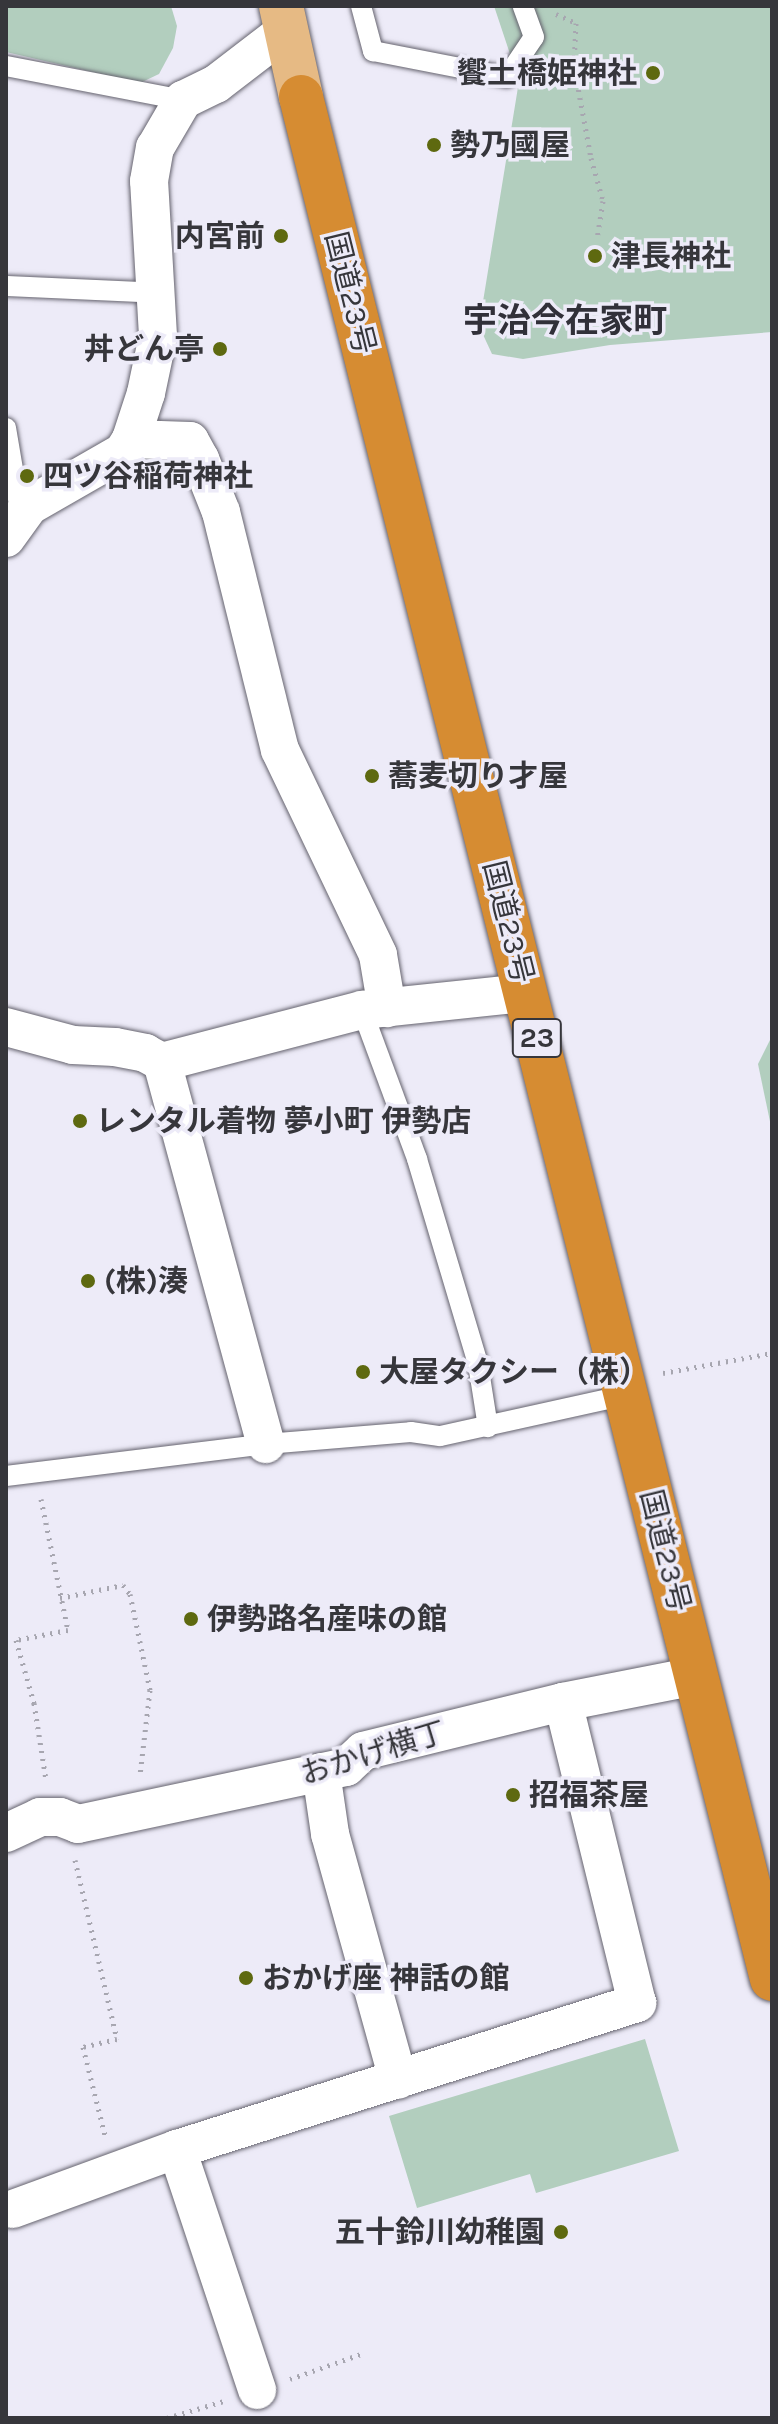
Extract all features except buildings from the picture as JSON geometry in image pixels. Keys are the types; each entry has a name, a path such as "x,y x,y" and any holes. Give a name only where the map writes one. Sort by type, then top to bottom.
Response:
{"highway":[{"name":"国道23号","path":"301,97 772,1979"}],"main road":[{"path":"283,19 301,97"}],"street":[{"path":"14,528 29,506 123,452 131,439 146,393 158,336 158,293 149,181 155,148 183,100 216,84 283,19"},
{"path":"131,439 190,441 200,459 221,512 280,750 378,955 375,1009"},
{"path":"6,1027 73,1045 145,1053 162,1062 375,1009 525,993"},
{"path":"162,1062 266,1444"},
{"name":"おかげ横丁","path":"6,1833 40,1817 60,1817 78,1824 346,1767 363,1751 563,1702 695,1676"},
{"path":"13,2209 177,2149 637,2003 563,1702"},
{"path":"321,1772 330,1834 398,2080"},
{"path":"177,2149 257,2390"}],"lane":[{"path":"361,6 373,51 507,77 534,37 523,6"},
{"path":"6,66 183,100"},
{"path":"6,286 158,293"},
{"path":"6,428 14,528"},
{"path":"375,1009 478,1364 488,1427"},
{"path":"6,1476 266,1444 411,1432 440,1436 488,1427 624,1387"}],"path":[{"path":"576,23 574,66 591,158 603,201 597,240"},
{"path":"624,1387 772,1353"},
{"path":"36,1472 68,1630 16,1640 34,1703 50,1803 68,1833 117,2039 83,2047 115,2171"},
{"path":"60,1598 123,1585 130,1594 150,1690 140,1778 143,1808"}],"green space":[{"path":"6,6 171,6 177,26 173,48 159,74 140,83 6,52"},
{"path":"494,6 772,6 772,332 610,345 523,359 492,354 479,326 519,81"},
{"path":"772,1036 772,1131 758,1064"},
{"path":"645,2039 679,2151 536,2193 530,2174 417,2208 389,2116"}],"place":[{"name":"饗土橋姫神社","path":"653,73"},
{"name":"勢乃國屋","path":"434,145"},
{"name":"内宮前","path":"281,236"},
{"name":"津長神社","path":"595,256"},
{"name":"丼どん亭","path":"220,349"},
{"name":"四ツ谷稲荷神社","path":"27,476"},
{"name":"蕎麦切り才屋","path":"372,776"},
{"name":"レンタル着物 夢小町 伊勢店","path":"80,1121"},
{"name":"(株)湊","path":"88,1281"},
{"name":"大屋タクシー（株）","path":"363,1372"},
{"name":"伊勢路名産味の館","path":"191,1619"},
{"name":"招福茶屋","path":"513,1795"},
{"name":"おかげ座 神話の館","path":"246,1978"},
{"name":"五十鈴川幼稚園","path":"561,2232"}],"district":[{"name":"宇治今在家町","path":"565,322"}]}
